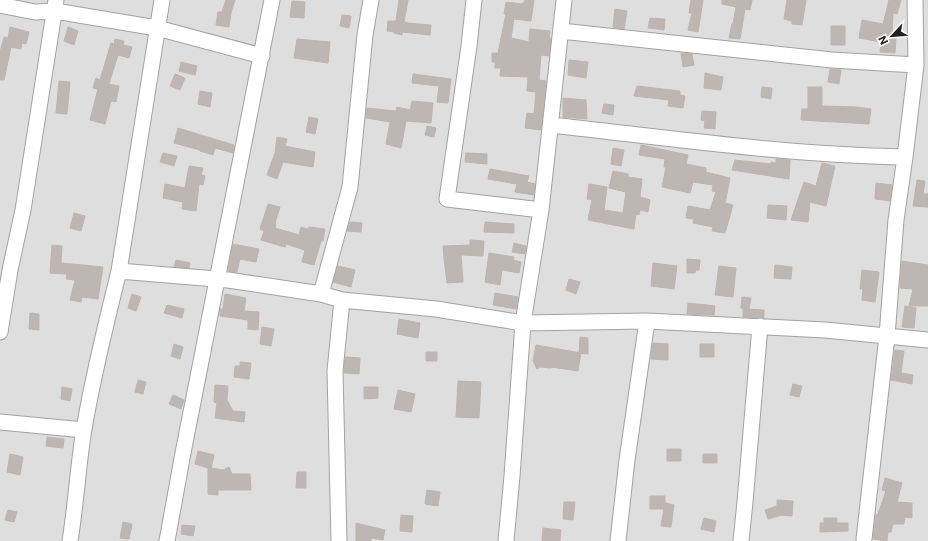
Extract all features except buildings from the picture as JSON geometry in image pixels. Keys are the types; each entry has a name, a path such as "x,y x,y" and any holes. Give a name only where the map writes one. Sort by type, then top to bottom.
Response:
{"street":[{"path":"70,541 84,430 119,270 162,0"},
{"path":"167,541 272,0"},
{"path":"321,294 350,187 364,35 371,0"},
{"path":"474,0 469,46 447,199 541,210"},
{"path":"506,541 523,322 541,210 564,0"},
{"path":"864,539 886,336 896,220 916,65 916,0"},
{"path":"0,6 35,12 56,6 157,28 262,56"},
{"path":"0,332 10,270 23,210 56,6"},
{"path":"561,31 832,60 916,65"},
{"path":"551,125 711,143 858,156 905,157"},
{"path":"119,270 217,278 321,294 342,300 436,309 523,322 647,321 760,326 825,330 928,340"},
{"path":"339,541 335,371 342,300"},
{"path":"618,541 627,460 647,321"},
{"path":"741,541 760,326"},
{"path":"0,422 84,430"}],"shaded area":[{"path":"0,0 928,0 928,541 0,541"}]}
